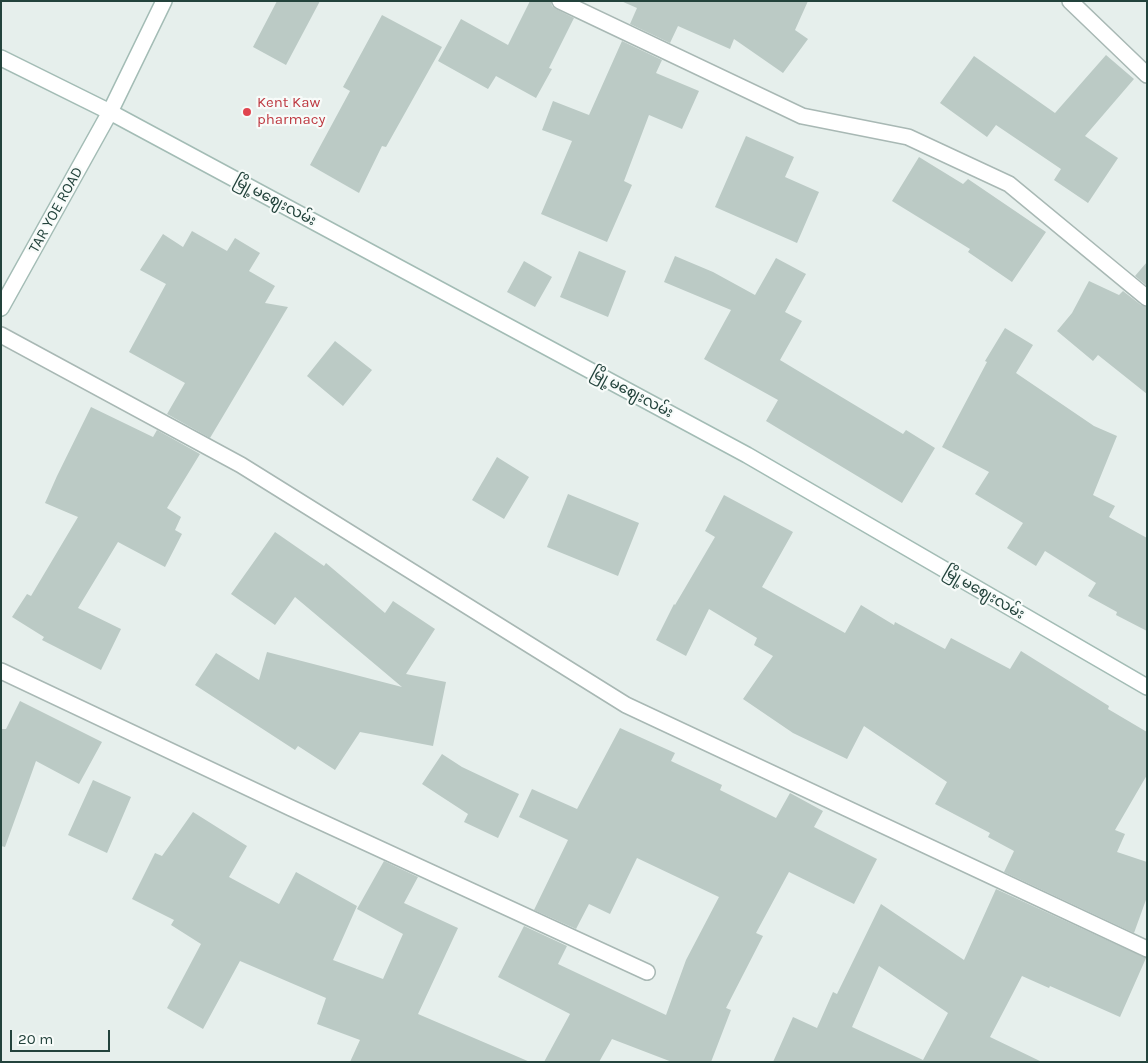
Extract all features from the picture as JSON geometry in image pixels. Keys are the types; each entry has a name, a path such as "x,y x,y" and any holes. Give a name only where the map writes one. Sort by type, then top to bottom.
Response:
{"street":[{"name":"TAR YOE ROAD","path":"1,308 110,112 164,1"},
{"path":"560,1 802,116 908,137 1009,184 1147,298"},
{"path":"1070,1 1147,75"},
{"name":"မြို့မဈေးလမ်း","path":"1,58 110,112 747,455 1147,687"},
{"path":"1,335 241,466 626,705 1147,949"},
{"path":"1,671 291,808 647,972"}],"building":[{"path":"277,1 320,1 286,65 253,47"},
{"path":"530,1 551,1 552,6 556,9 574,18 549,68 552,69 536,98 496,76 488,89 438,61 461,19 508,45"},
{"path":"621,1 808,1 795,30 808,39 783,73 734,39 730,49 678,26 670,43 630,24 637,8"},
{"path":"382,15 442,47 386,147 382,146 359,193 310,165 350,91 343,87"},
{"path":"622,41 662,60 656,73 699,91 682,129 649,115 624,181 632,185 607,242 541,214 572,141 542,130 553,101 589,115"},
{"path":"1106,55 1134,79 1085,136 1118,158 1088,203 1054,180 1061,169 996,125 987,137 940,103 974,56 1055,113"},
{"path":"746,136 794,157 785,177 819,192 797,243 715,207"},
{"path":"919,157 963,184 968,179 1046,232 1012,282 968,252 970,249 892,201"},
{"path":"192,231 227,251 235,238 260,253 249,271 275,286 265,303 288,307 210,438 167,414 185,383 129,352 166,284 140,270 163,234 183,247"},
{"path":"579,251 626,271 608,317 560,297"},
{"path":"675,256 713,272 755,295 776,258 806,274 785,312 802,321 780,360 903,434 906,430 935,448 902,503 766,421 778,400 704,359 731,310 664,282"},
{"path":"524,261 552,277 535,307 507,292"},
{"path":"1147,262 1147,286 1135,276"},
{"path":"1089,281 1119,295 1123,291 1141,305 1147,307 1147,394 1098,355 1093,361 1057,331 1072,313"},
{"path":"1005,328 1033,345 1016,373 1094,426 1117,436 1093,495 1115,506 1109,517 1147,538 1147,631 1116,615 1117,612 1088,596 1096,583 1045,551 1036,566 1007,548 1023,523 975,494 989,472 942,447 987,362 985,361"},
{"path":"335,341 372,370 343,406 307,376"},
{"path":"91,407 153,437 157,430 200,454 167,508 181,517 175,530 182,534 165,567 118,542 78,608 121,629 101,670 42,640 44,637 12,617 27,594 31,596 78,517 45,503"},
{"path":"497,457 529,477 504,519 472,500"},
{"path":"568,494 639,523 618,576 547,547"},
{"path":"724,495 793,532 762,587 845,633 861,605 894,625 895,622 945,649 951,638 1010,669 1021,651 1109,706 1108,709 1147,732 1147,775 1115,830 1125,834 1117,852 1147,862 1147,897 1134,933 1004,872 1014,851 988,837 990,833 935,804 947,782 864,726 847,759 793,733 743,699 773,656 754,645 757,638 709,609 686,656 656,640 674,604 715,537 705,531"},
{"path":"275,532 324,566 326,563 385,613 393,601 435,629 406,674 446,682 433,746 360,732 335,770 298,746 295,750 195,685 216,653 259,680 267,652 402,687 295,597 275,625 231,594"},
{"path":"20,701 102,742 79,784 36,761 5,847 1,846 1,729 6,729"},
{"path":"620,728 675,753 671,761 722,785 720,790 776,818 790,793 823,811 814,827 877,859 854,904 789,872 756,933 763,936 726,1008 731,1010 711,1062 672,1062 612,1039 599,1062 544,1062 570,1014 498,977 524,926 567,946 558,964 666,1015 686,960 719,897 637,858 610,914 589,904 576,929 534,910 568,840 519,817 532,789 577,809"},
{"path":"442,754 462,767 519,794 498,838 464,822 468,814 422,784"},
{"path":"93,780 131,797 107,853 68,835"},
{"path":"193,812 247,846 229,877 279,904 296,872 357,906 333,960 383,979 403,934 357,909 384,861 418,877 404,903 458,928 418,1014 530,1062 350,1062 360,1040 317,1024 326,998 240,961 203,1029 167,1008 201,944 171,925 174,920 132,899 155,853 162,856"},
{"path":"996,889 1146,958 1120,1017 1050,986 1049,988 1022,976 990,1037 1042,1062 773,1062 793,1017 817,1028 833,992 837,994 881,904 964,960","holes":["879,966 948,1013 923,1060 852,1027"]}],"place":[{"name":"Kent Kaw pharmacy","path":"247,112"}]}
